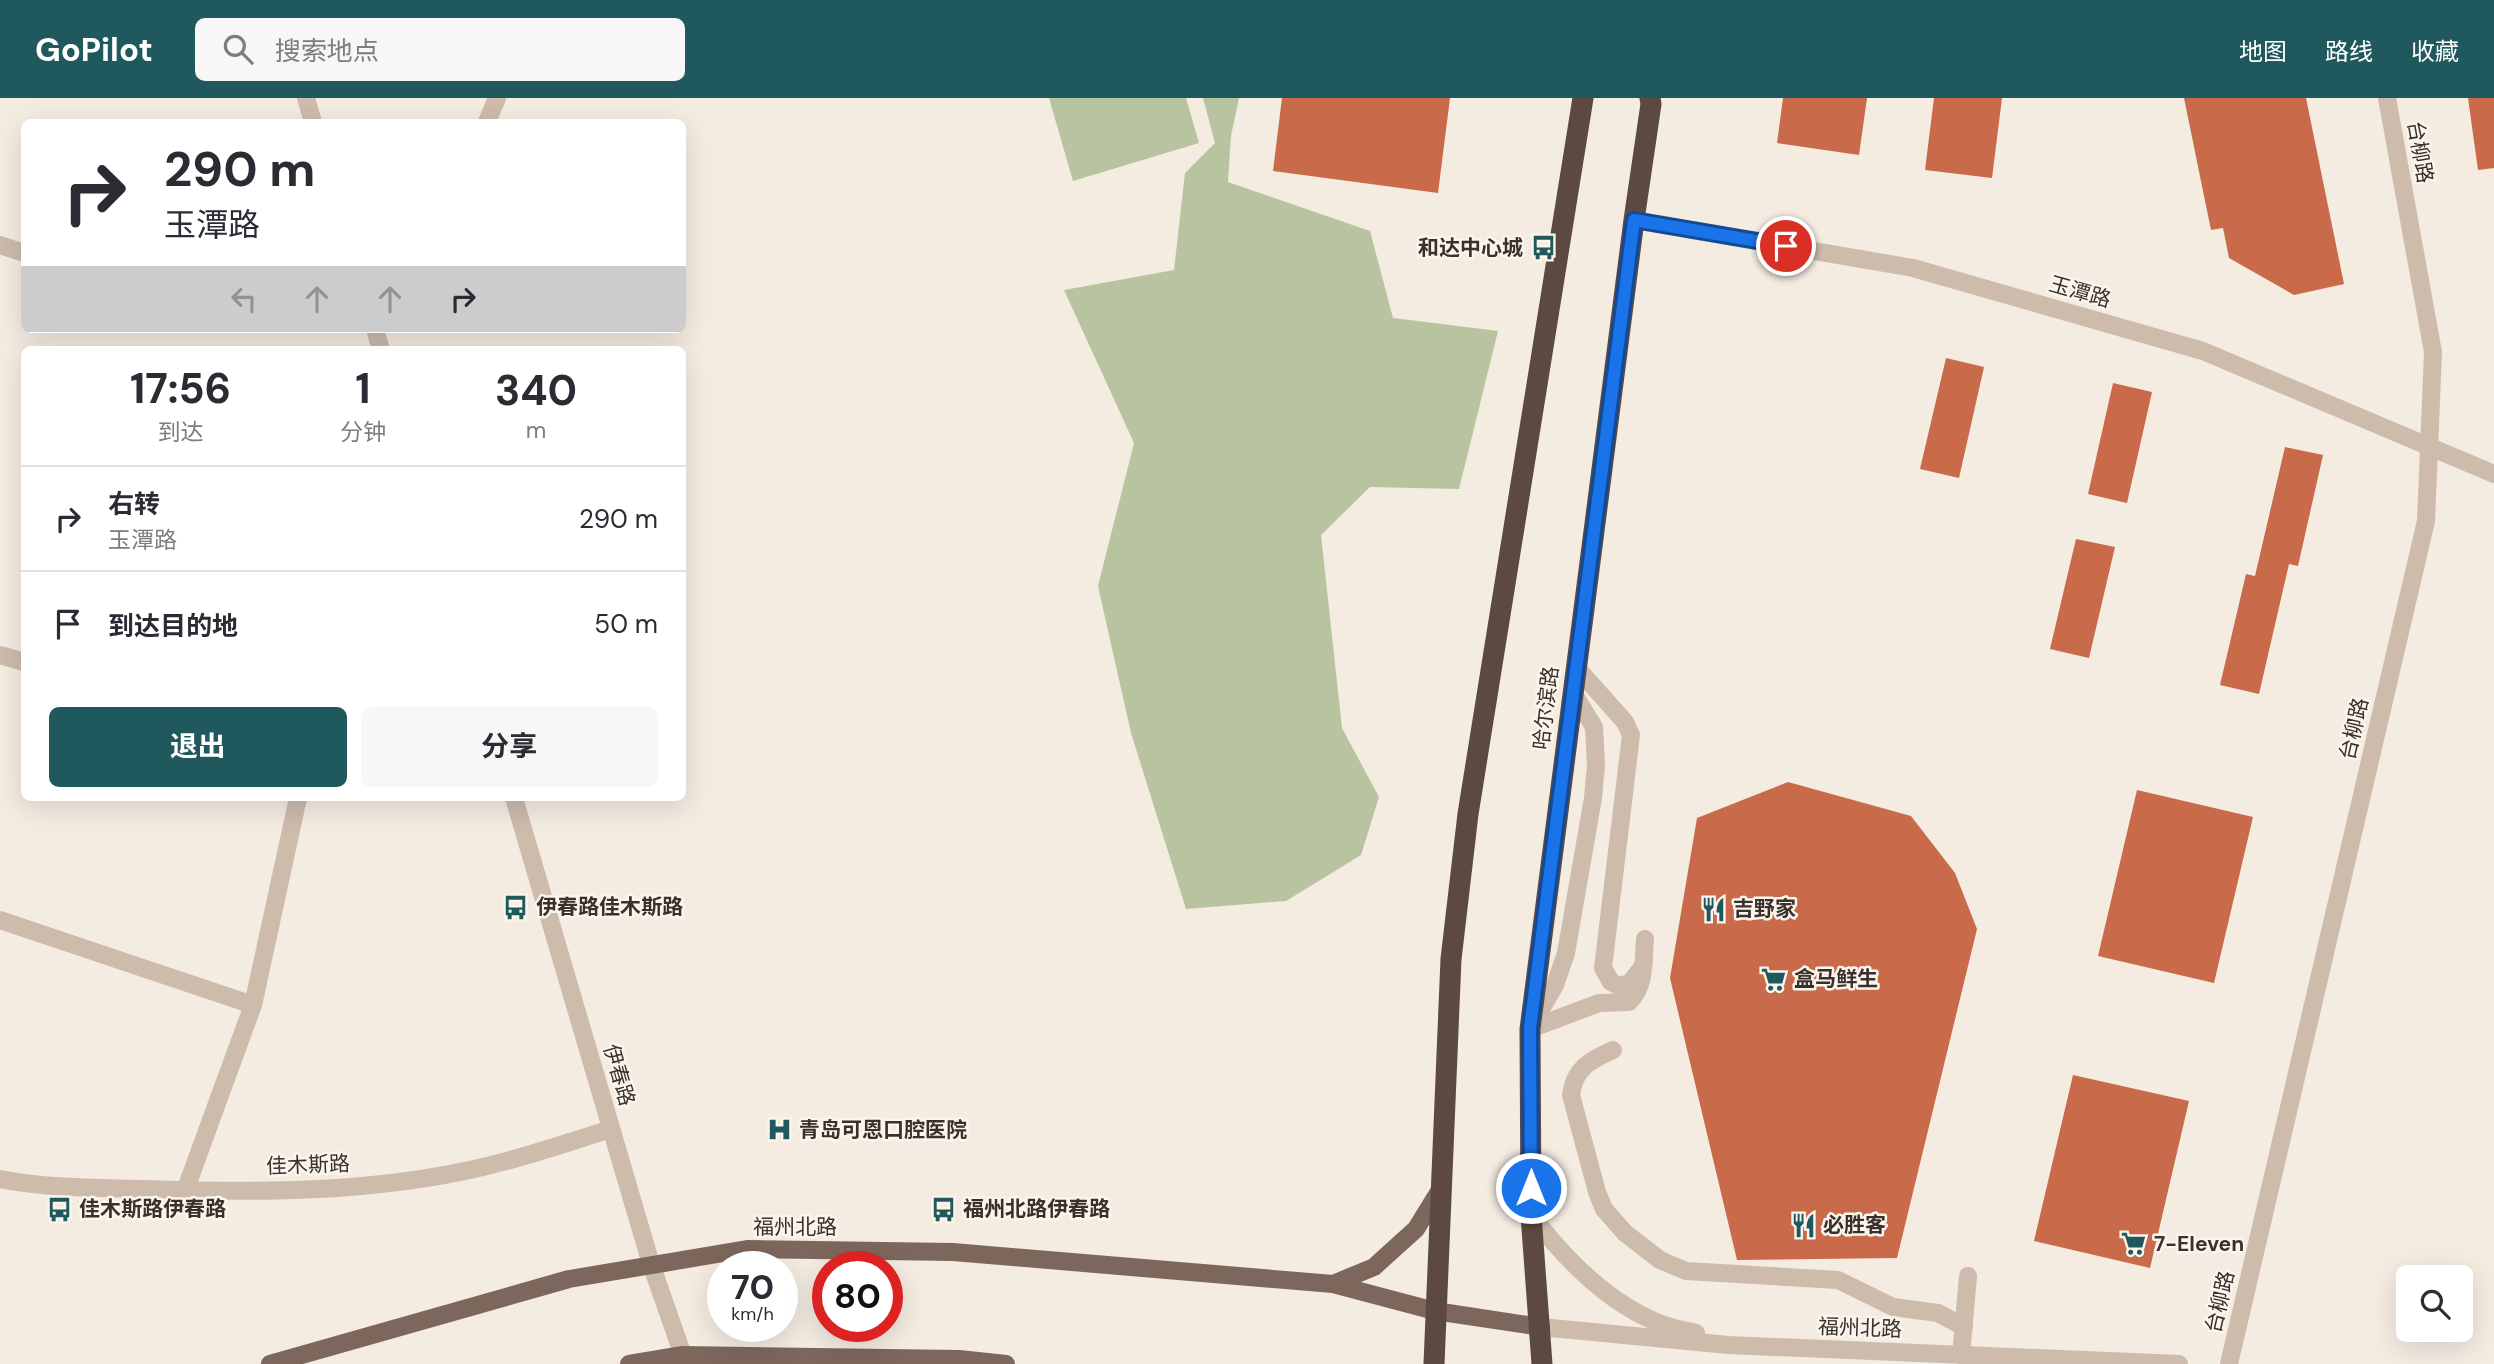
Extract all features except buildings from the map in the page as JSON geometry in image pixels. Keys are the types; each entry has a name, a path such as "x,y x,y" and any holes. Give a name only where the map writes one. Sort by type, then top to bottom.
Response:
{"highway":[{"path":"1434,1364 1451,960 1468,814 1583,98"},
{"name":"哈尔滨路","path":"1542,1364 1531,1214 1530,1028 1650,98"}],"main road":[{"path":"1333,1284 1374,1267 1416,1229 1440,1190"},
{"name":"福州北路","path":"270,1364 569,1279 747,1249 953,1252 1333,1284 1435,1311 1541,1326"},
{"path":"629,1364 684,1359 958,1359 1006,1364"}],"street":[{"path":"306,98 312,119"},
{"path":"488,119 497,98"},
{"name":"台柳路","path":"2229,1364 2426,520 2432,352 2387,98"},
{"name":"玉潭路","path":"1634,220 1926,271 2203,351 2494,474"},
{"path":"0,245 21,252"},
{"path":"0,654 21,661"},
{"path":"1576,667 1625,722 1631,735 1603,968 1611,982 1619,986 1630,983 1643,966"},
{"path":"1530,1028 1555,985 1566,953 1593,798 1596,765 1594,727 1573,693"},
{"path":"184,1191 253,1005 297,801"},
{"name":"伊春路","path":"515,801 650,1264 684,1359"},
{"path":"0,920 253,1005"},
{"path":"1530,1028 1599,1003 1629,1002 1638,993 1645,939"},
{"path":"1613,1050 1583,1066 1573,1081 1571,1095 1597,1192 1604,1209 1625,1233 1660,1260 1686,1271 1838,1280 1893,1307 1938,1313 1964,1327"},
{"name":"佳木斯路","path":"0,1180 32,1186 184,1191 344,1188 425,1178 484,1167 611,1129"},
{"path":"1531,1214 1565,1258 1615,1298 1658,1323 1710,1337 1728,1345"},
{"path":"1961,1355 1968,1276"},
{"name":"福州北路","path":"1541,1326 1728,1345 2179,1364"}],"green space":[{"path":"1049,98 1186,98 1199,143 1073,181"},
{"path":"1203,98 1239,98 1231,136 1228,182 1370,231 1393,318 1498,331 1459,489 1370,487 1321,535 1342,728 1379,797 1361,855 1286,901 1186,909 1131,733 1098,586 1134,443 1064,290 1174,270 1185,173 1215,143"}],"place":[{"name":"和达中心城","path":"1543,248"},
{"name":"伊春路佳木斯路","path":"516,907"},
{"name":"吉野家","path":"1713,909"},
{"name":"盒马鲜生","path":"1774,979"},
{"name":"青岛可恩口腔医院","path":"779,1130"},
{"name":"佳木斯路伊春路","path":"59,1209"},
{"name":"福州北路伊春路","path":"943,1209"},
{"name":"必胜客","path":"1803,1225"},
{"name":"7-Eleven","path":"2134,1244"}],"route":[{"path":"1531,1188 1530,1028 1634,220 1786,246"}]}
